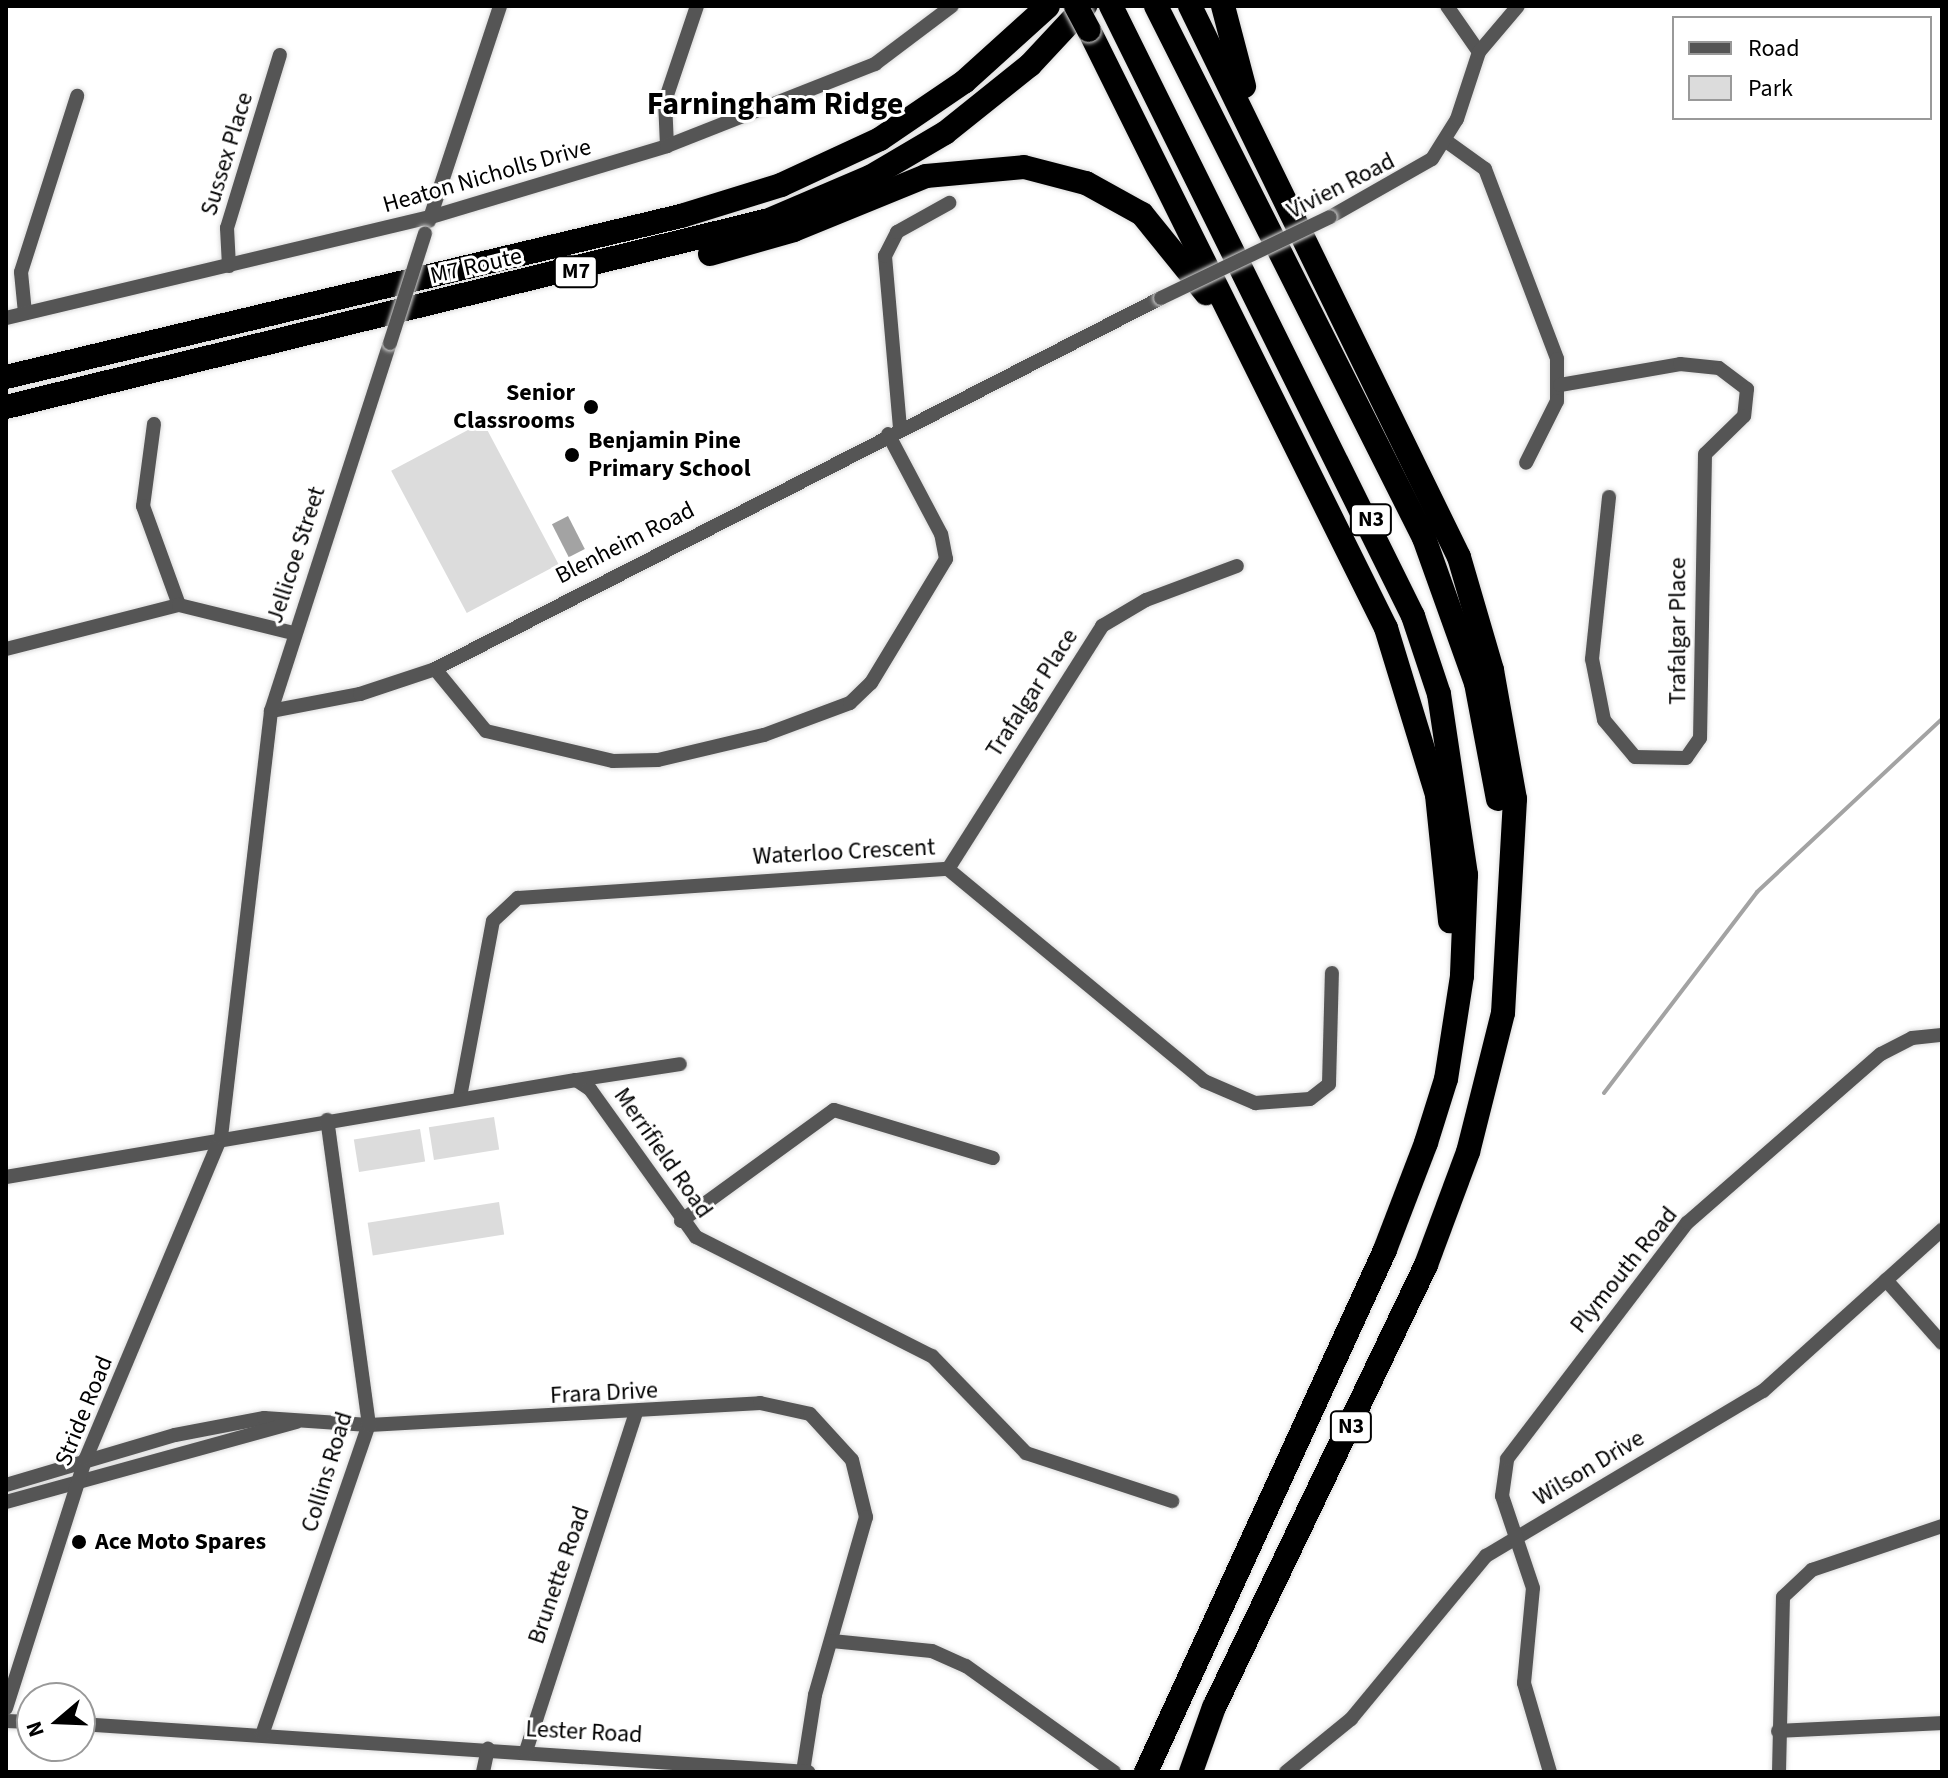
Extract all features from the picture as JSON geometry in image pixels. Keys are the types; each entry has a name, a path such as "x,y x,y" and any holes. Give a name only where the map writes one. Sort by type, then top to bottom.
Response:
{"highway":[{"name":"M7 Route","path":"6,377 781,185 880,139 964,82 1048,6"},
{"path":"1076,6 1298,446 1386,628 1437,795 1452,966 1446,1079"},
{"name":"M7 Route","path":"6,407 703,240 844,189 978,108 1085,6"},
{"name":"N3","path":"1111,6 1372,522 1439,694 1466,875 1462,976 1446,1079 1385,1250 1146,1772"},
{"name":"N3","path":"1156,6 1448,597 1491,747 1510,893 1503,1013 1468,1152 1426,1265 1214,1707 1191,1772"},
{"path":"1190,6 1438,507 1472,593 1513,786 1510,893"},
{"path":"1223,6 1235,63 1292,211"},
{"path":"426,306 533,293 755,243 949,170 1024,167 1096,188 1166,237 1298,446"}],"street":[{"name":"Jellicoe Street","path":"221,1137 271,711 293,633 500,6"},
{"path":"667,146 665,101 697,6"},
{"name":"Heaton Nicholls Drive","path":"6,318 431,217 667,146 875,64 952,6"},
{"path":"1447,6 1479,52 1518,6"},
{"name":"Vivien Road","path":"1161,298 1417,172 1446,141 1479,52"},
{"name":"Sussex Place","path":"229,266 227,228 280,55"},
{"path":"25,313 21,272 77,96"},
{"path":"1446,141 1485,169 1560,385 1526,463"},
{"path":"435,669 486,731 613,761 658,760 764,735 850,703 871,683 946,559 941,534 894,431 885,256 897,232 949,203"},
{"name":"Blenheim Road","path":"271,711 360,694 435,669 894,431 1161,298"},
{"name":"Trafalgar Place","path":"1560,385 1680,364 1719,368 1747,389 1744,416 1705,454 1700,738 1686,758 1635,757 1604,720 1592,659 1609,497"},
{"path":"154,424 143,506 179,605"},
{"name":"Trafalgar Place","path":"948,869 1102,626 1146,600 1237,566"},
{"path":"6,649 179,605 293,633"},
{"name":"Waterloo Crescent","path":"460,1097 493,921 518,898 948,869 1227,1096 1295,1102 1329,1084 1332,973"},
{"name":"Plymouth Road","path":"1550,1772 1524,1683 1533,1588 1501,1482 1507,1459 1657,1256 1881,1054 1912,1038 1942,1035"},
{"path":"6,1177 221,1137 680,1064"},
{"name":"Merrifield Road","path":"576,1080 590,1089 681,1221 713,1249 932,1356 1026,1453 1172,1501"},
{"path":"681,1221 834,1110 993,1158"},
{"name":"Collins Road","path":"263,1732 369,1425 327,1120"},
{"name":"Stride Road","path":"6,1708 86,1458 221,1137"},
{"name":"Wilson Drive","path":"1286,1772 1325,1747 1469,1573 1516,1537 1763,1391 1942,1230"},
{"path":"1886,1280 1942,1343"},
{"name":"Frara Drive","path":"6,1485 86,1458 227,1423 300,1421 369,1425 636,1413 760,1403 810,1414 852,1460 865,1494"},
{"name":"Brunette Road","path":"526,1751 636,1413"},
{"name":"Frara Drive","path":"6,1502 80,1479 300,1421"},
{"name":"Lester Road","path":"96,1725 263,1732 804,1771 832,1641 863,1540 865,1494"},
{"path":"1779,1772 1779,1616 1796,1579 1942,1526"},
{"path":"832,1641 932,1651 966,1666 1044,1716 1087,1757 1114,1772"},
{"path":"1778,1731 1942,1723"},
{"path":"483,1772 488,1749"}],"green space":[{"path":"483,422 559,564 467,613 391,471"},
{"path":"494,1117 499,1150 434,1160 429,1127"},
{"path":"420,1129 425,1162 359,1172 354,1139"},
{"path":"499,1202 504,1235 373,1255 368,1223"}],"shaded area":[{"path":"568,516 585,549 569,557 552,524"}],"waterway":[{"path":"1604,1093 1757,892 1942,719"}],"place":[{"name":"Senior Classrooms","path":"591,407"},
{"name":"Benjamin Pine Primary School","path":"572,455"},
{"name":"Ace Moto Spares","path":"79,1542"}],"district":[{"name":"Farningham Ridge","path":"775,104"}]}
